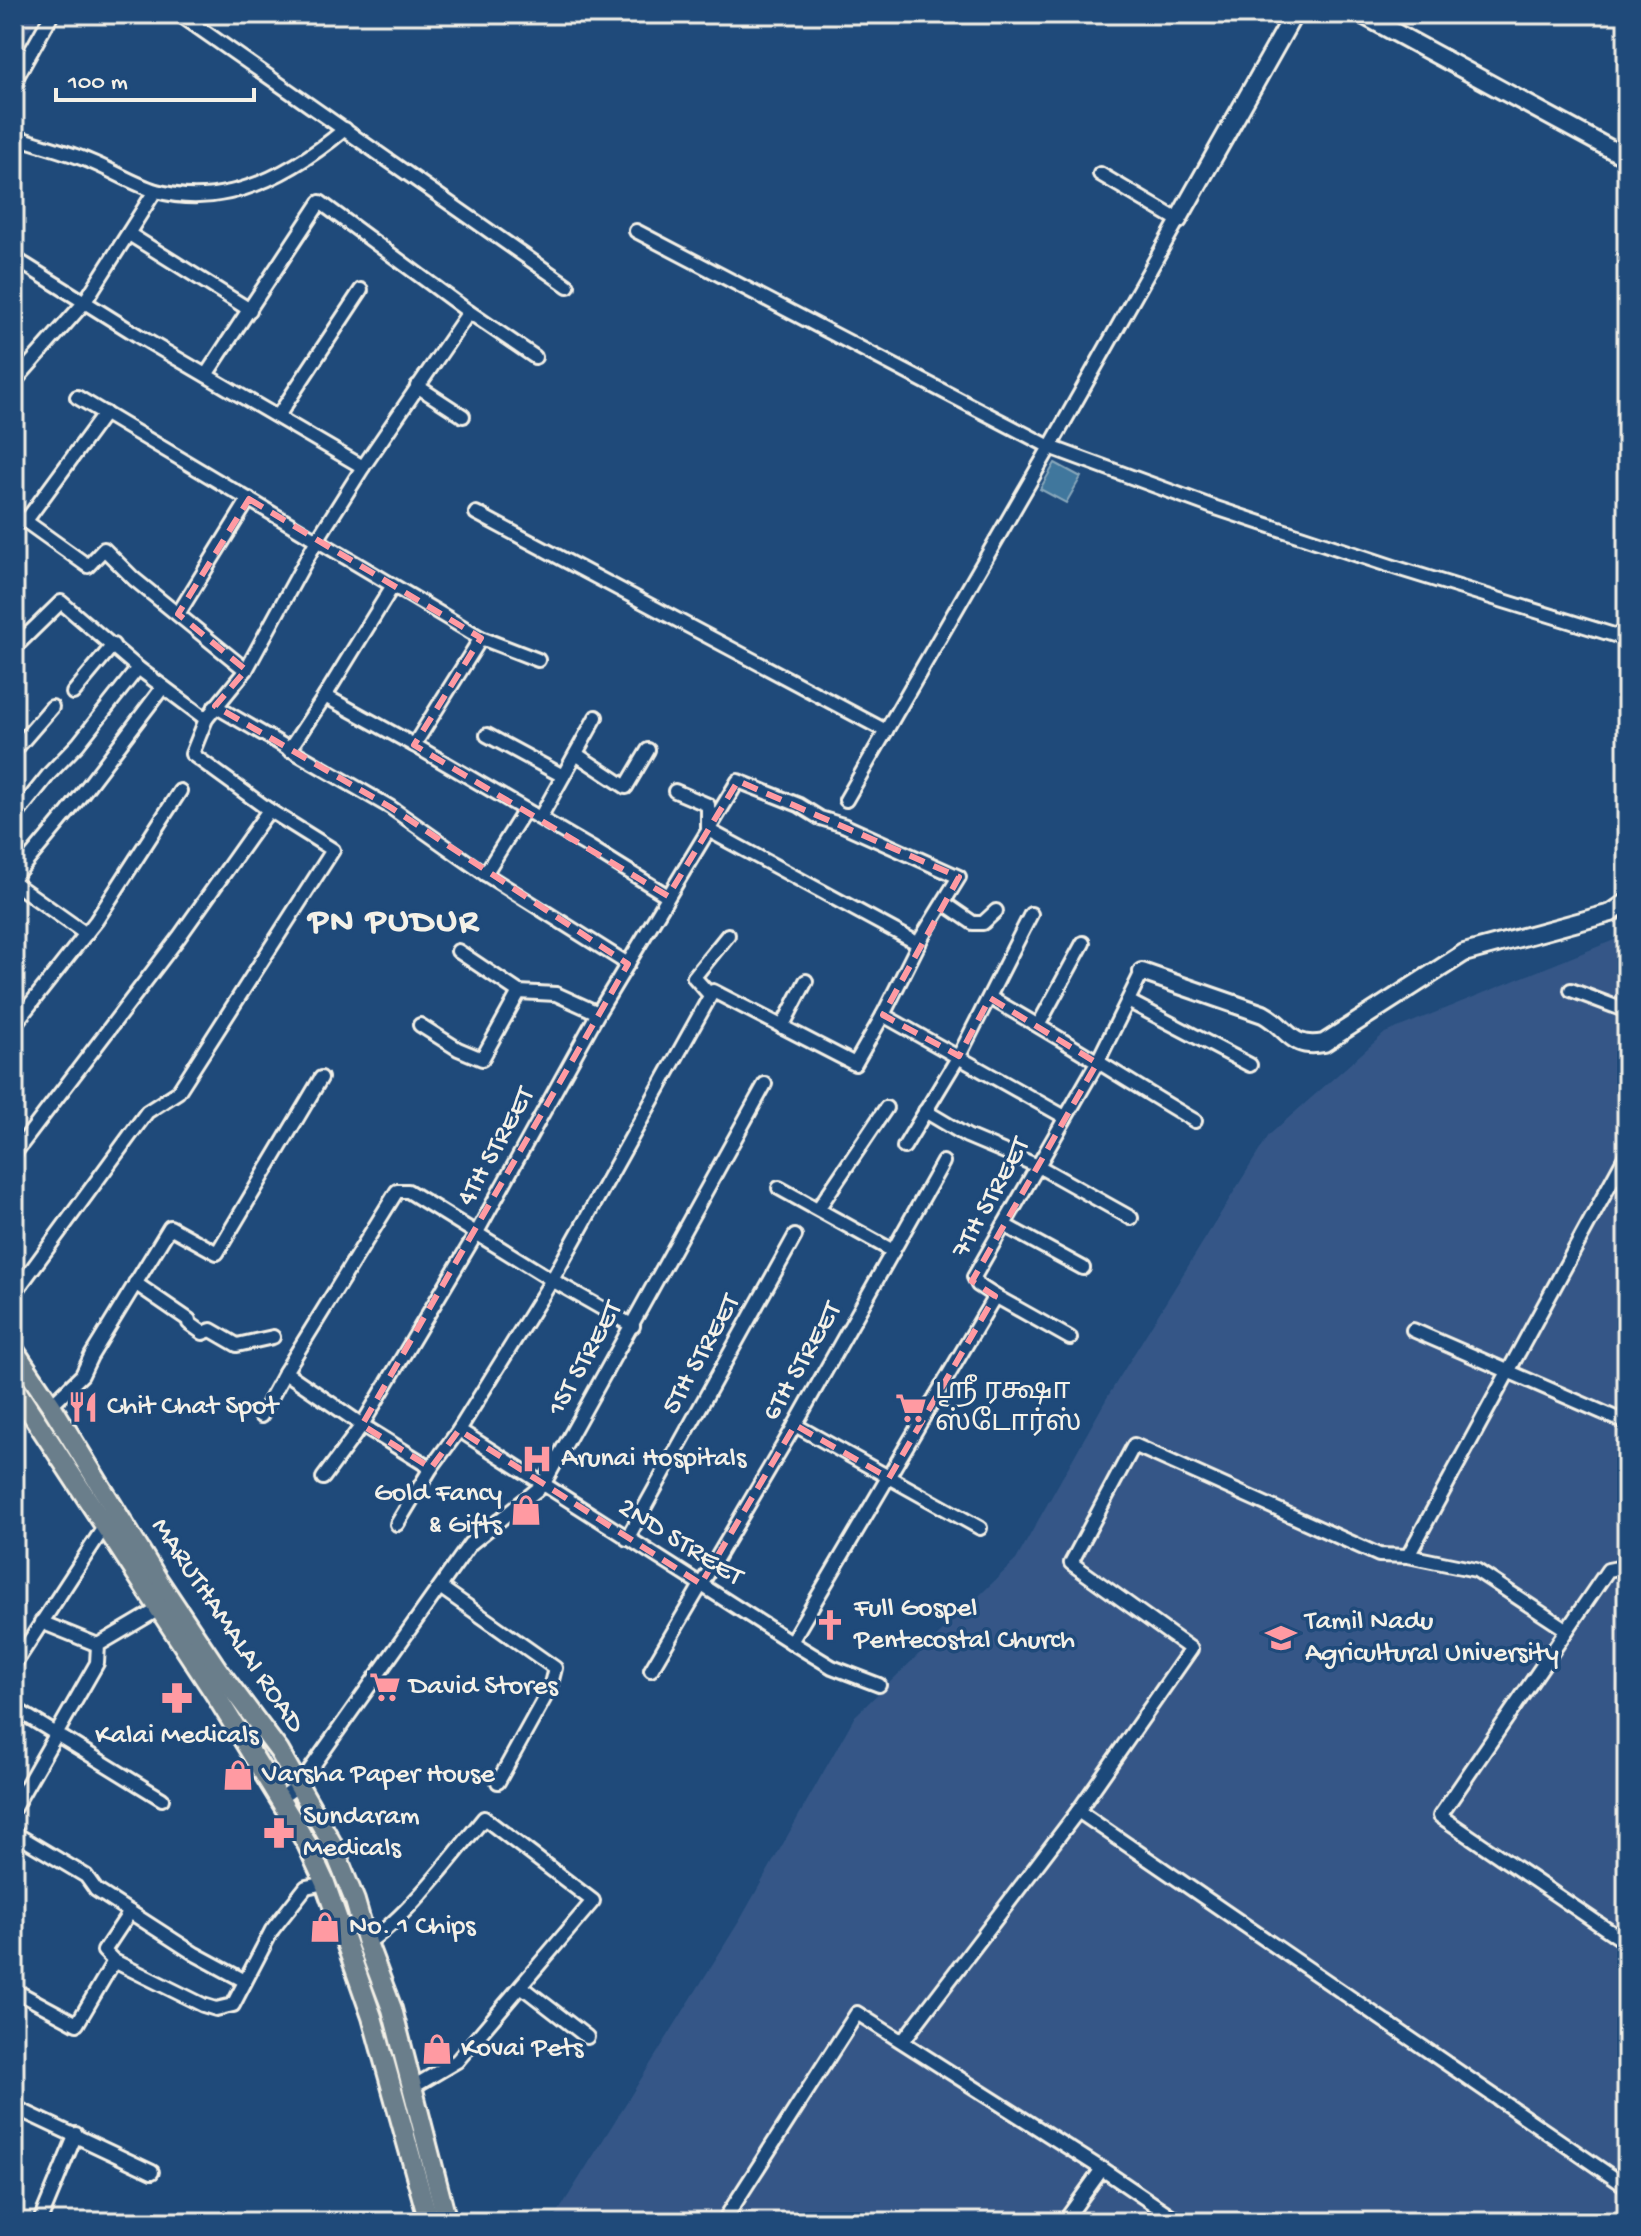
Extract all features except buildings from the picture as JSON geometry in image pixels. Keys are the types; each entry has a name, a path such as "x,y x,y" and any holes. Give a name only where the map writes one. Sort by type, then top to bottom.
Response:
{"main road":[{"name":"MARUTHAMALAI ROAD","path":"14,1350 51,1405 159,1609 281,1798 307,1844 325,1883 372,2017 429,2222"},
{"name":"MARUTHAMALAI ROAD","path":"14,1387 279,1751 331,1842 392,2009 447,2222"}],"street":[{"path":"14,82 52,14"},
{"path":"179,14 568,286"},
{"path":"846,800 1050,447 1294,14"},
{"path":"1361,14 1627,158"},
{"path":"14,136 88,160 155,191 189,197 238,192 276,176 345,129"},
{"path":"1100,174 1178,220"},
{"path":"14,382 84,303 155,191"},
{"path":"206,375 320,202 535,357"},
{"path":"636,231 1050,447 1213,507 1627,639"},
{"path":"129,234 250,310"},
{"path":"14,258 84,303 363,467"},
{"path":"278,416 361,290"},
{"path":"183,767 192,754 206,719 246,670 317,540 469,312"},
{"path":"14,360 25,369"},
{"path":"417,386 463,416"},
{"path":"77,397 481,638 538,660"},
{"path":"25,522 105,413"},
{"path":"178,614 249,499"},
{"path":"14,513 88,566 104,549 134,579 246,670"},
{"path":"476,513 886,731"},
{"path":"289,750 392,587"},
{"path":"14,648 61,602 138,668 206,719"},
{"path":"414,745 481,638"},
{"path":"73,693 113,645"},
{"path":"14,818 138,668"},
{"path":"86,934 14,880 163,687"},
{"path":"325,696 540,818 668,896"},
{"path":"215,706 390,807 485,874 628,964"},
{"path":"14,751 52,707"},
{"path":"540,818 596,717"},
{"path":"487,735 563,776"},
{"path":"576,754 626,787 648,750"},
{"path":"14,1294 147,1112 178,1092 333,850 269,810 192,754"},
{"name":"4TH STREET","path":"323,1478 362,1425 476,1234 598,1013 738,781 959,877 944,903"},
{"path":"14,1025 86,934 180,791"},
{"path":"675,791 708,805 708,830 919,944"},
{"path":"14,1154 179,937 269,810"},
{"path":"485,874 525,810"},
{"path":"1142,972 1263,1014 1277,1021 1297,1043 1311,1046 1324,1043 1464,953 1611,913 1627,902"},
{"path":"397,1524 552,1280 713,991 855,1064 944,903 973,923 983,923 996,911"},
{"path":"904,1147 959,1056 1031,914"},
{"path":"710,995 694,977 728,935"},
{"path":"1039,1024 1083,943"},
{"path":"458,951 519,992 556,994 598,1013"},
{"name":"7TH STREET","path":"791,1642 995,1296 978,1285 974,1277 1097,1063 1142,972"},
{"path":"782,1027 806,981"},
{"path":"1571,990 1627,1010"},
{"path":"420,1025 458,1049 482,1059 519,992"},
{"path":"990,998 1039,1024 1097,1063 1195,1121"},
{"path":"1128,1001 1250,1065"},
{"path":"883,1015 1065,1117"},
{"path":"51,1405 82,1375 170,1227 217,1253 321,1078"},
{"name":"1ST STREET","path":"281,1798 300,1784 470,1544 543,1485 765,1084"},
{"path":"818,1209 886,1108"},
{"path":"925,1111 967,1136 1038,1166 1131,1218"},
{"path":"1408,1556 1627,1153"},
{"name":"6TH STREET","path":"651,1670 795,1425 943,1162"},
{"path":"779,1188 893,1251"},
{"path":"261,1416 397,1191 408,1191 633,1326"},
{"path":"1004,1225 1083,1268"},
{"name":"5TH STREET","path":"627,1539 795,1236"},
{"path":"135,1283 203,1333 211,1330 237,1345 273,1337"},
{"path":"995,1296 1070,1338"},
{"path":"1413,1330 1627,1423"},
{"path":"285,1372 431,1468"},
{"path":"795,1425 980,1528"},
{"name":"2ND STREET","path":"459,1430 832,1667 879,1685"},
{"path":"903,2041 1078,1811 1191,1649 1071,1563 1134,1445 1379,1555 1408,1556 1476,1570 1567,1630"},
{"path":"14,1665 110,1519"},
{"path":"1627,1571 1618,1568 1608,1570 1440,1816 1627,1943"},
{"path":"440,1587 555,1668 550,1688 498,1782"},
{"path":"98,1645 159,1609"},
{"path":"41,1622 98,1645"},
{"path":"14,1635 28,1642"},
{"path":"14,1808 97,1663 98,1645"},
{"path":"14,1708 162,1799"},
{"path":"1078,1811 1627,2187"},
{"path":"367,1943 382,1933 484,1818 593,1901 457,2061 413,2087"},
{"path":"14,1833 86,1876 96,1890 195,1954 245,1981"},
{"path":"130,1912 104,1951 114,1961 216,2009 233,2005 272,1930 306,1887 325,1883"},
{"path":"14,1990 77,2024 114,1961"},
{"path":"521,1986 587,2037"},
{"path":"723,2222 857,2013 1180,2222"},
{"path":"14,2107 152,2172"},
{"path":"40,2221 76,2134"},
{"path":"1064,2222 1102,2169"}],"highlighted area":[{"path":"249,499 481,638 414,745 668,896 738,781 959,877 883,1015 959,1056 990,998 1097,1063 972,1281 995,1296 889,1478 795,1425 701,1584 459,1430 431,1468 362,1425 628,964 390,807 215,706 246,670 178,614"}],"shaded area":[{"path":"14,14 41,14 14,51"},
{"path":"1055,463 1081,477 1066,503 1040,489"},
{"name":"Tamil Nadu Agricultural University","path":"1627,932 1627,2222 552,2222 740,1920 855,1716 1016,1560 1108,1396 1269,1135 1385,1033 1624,936"}],"place":[{"name":"Chit Chat Spot","path":"83,1407"},
{"name":"ஶ்ரீ ரக்ஷா ஸ்டோர்ஸ்","path":"911,1408"},
{"name":"Arunai Hospitals","path":"537,1459"},
{"name":"Gold Fancy & Gifts","path":"526,1510"},
{"name":"Full Gospel Pentecostal Church","path":"830,1625"},
{"name":"Tamil Nadu Agricultural University","path":"1281,1638"},
{"name":"David Stores","path":"385,1687"},
{"name":"Kalai Medicals","path":"177,1698"},
{"name":"Varsha Paper House","path":"238,1775"},
{"name":"Sundaram Medicals","path":"279,1833"},
{"name":"No. 1 Chips","path":"325,1927"},
{"name":"Kovai Pets","path":"437,2049"}],"district":[{"name":"PN PUDUR","path":"394,923"}]}
